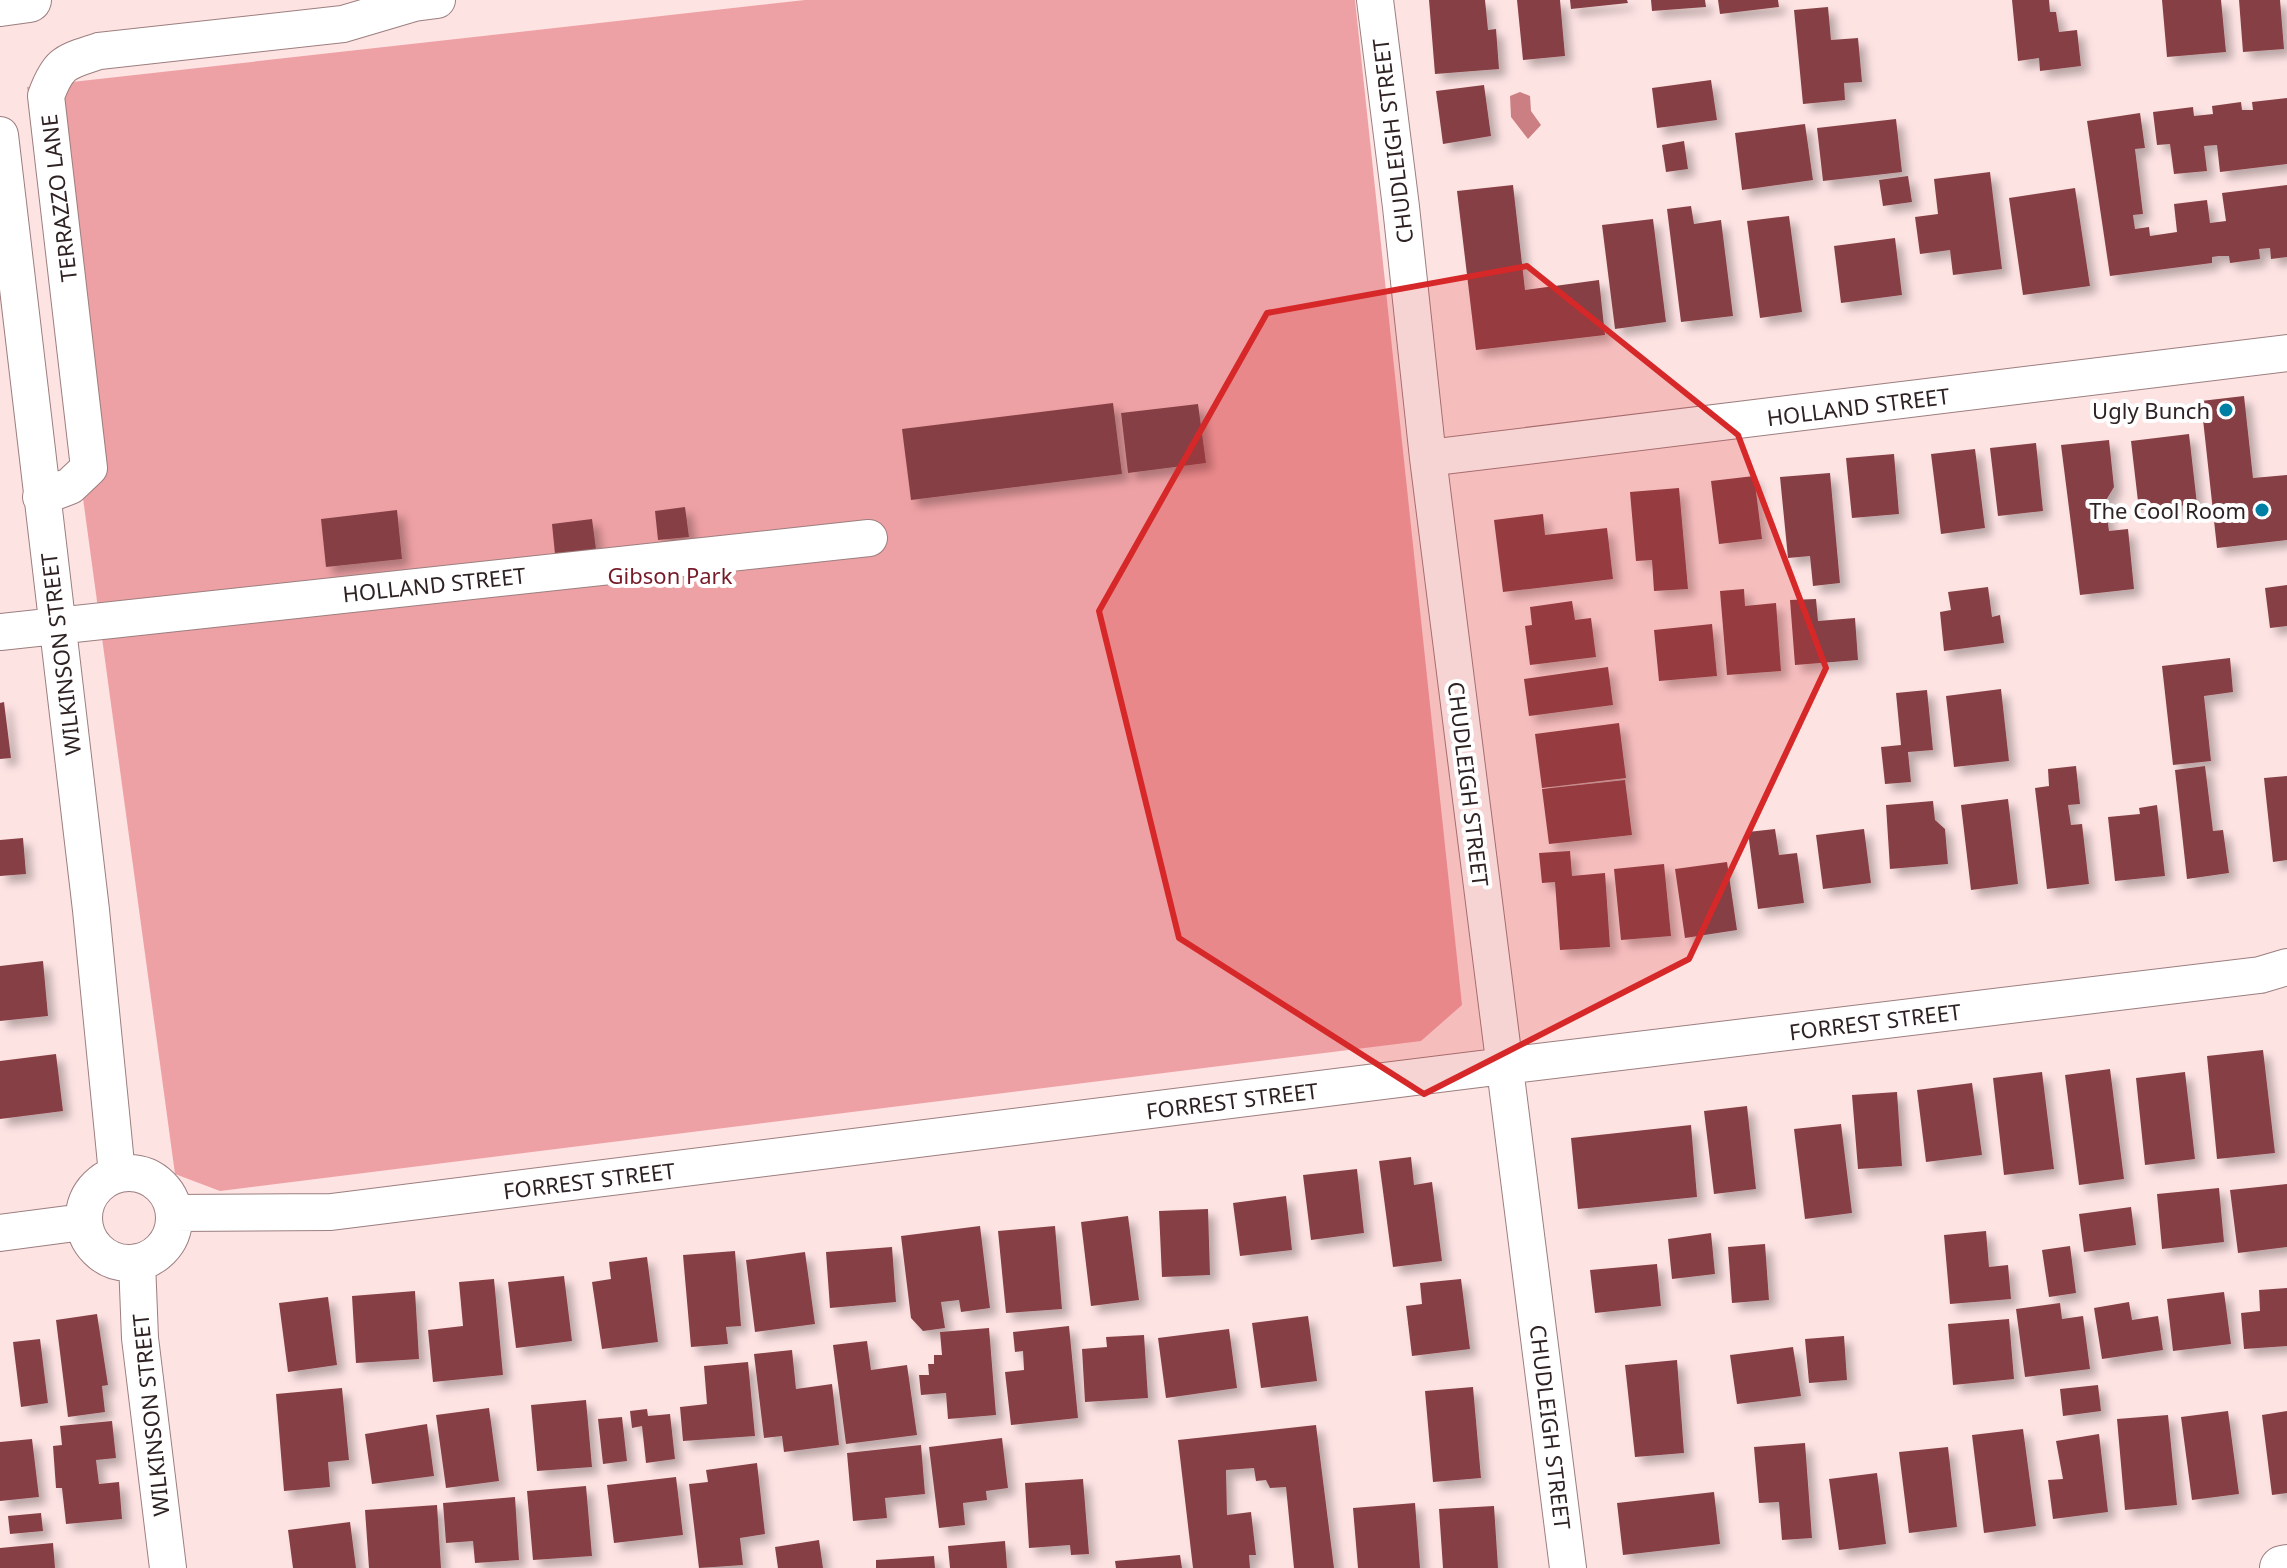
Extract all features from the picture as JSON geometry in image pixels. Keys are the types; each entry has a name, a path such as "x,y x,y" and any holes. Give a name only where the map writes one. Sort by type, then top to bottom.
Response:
{"highway":[{"path":"0,4 29,0"}],"street":[{"name":"TERRAZZO LANE","path":"41,497 70,486 89,468 46,96 54,74 66,62 99,51 343,24 414,3 437,0"},
{"name":"CHUDLEIGH STREET","path":"1375,0 1428,458 1568,1568"},
{"name":"WILKINSON STREET","path":"0,135 91,910 117,1174"},
{"name":"HOLLAND STREET","path":"1428,458 2287,353"},
{"name":"HOLLAND STREET","path":"0,632 869,538"},
{"name":"FORREST STREET","path":"174,1213 331,1212 2260,975 2287,967"},
{"path":"117,1174 140,1174 153,1180 171,1199 174,1213 169,1239 150,1258 123,1263 96,1250 87,1237 83,1222 84,1207 100,1182 117,1174"},
{"path":"0,1233 83,1222"},
{"name":"WILKINSON STREET","path":"137,1262 140,1338 168,1568"}],"highlighted area":[{"path":"1527,266 1738,435 1826,668 1689,959 1424,1094 1179,938 1099,611 1267,313"}],"green space":[{"name":"Gibson Park","path":"805,0 1355,0 1462,1005 1421,1041 220,1191 175,1174 27,87"}],"shaded area":[{"path":"1520,92 1530,96 1531,111 1541,125 1528,139 1511,117 1510,96"}],"building":[{"path":"1429,0 1485,0 1488,30 1496,29 1499,69 1435,74"},
{"path":"1517,0 1560,0 1565,56 1523,60"},
{"path":"1570,0 1627,0 1628,3 1571,9"},
{"path":"1651,0 1705,0 1706,7 1652,11"},
{"path":"1718,0 1778,0 1779,7 1720,14"},
{"path":"2012,0 2049,0 2050,12 2056,12 2059,32 2077,30 2081,66 2040,71 2039,58 2018,61"},
{"path":"2162,0 2221,0 2226,52 2167,57"},
{"path":"2239,0 2280,0 2284,49 2243,52"},
{"path":"1828,7 1831,40 1858,38 1862,82 1844,83 1845,100 1803,104 1794,10"},
{"path":"1711,80 1717,120 1657,128 1652,88"},
{"path":"1484,85 1491,136 1443,144 1436,91"},
{"path":"2287,98 2287,164 2220,172 2217,145 2204,146 2207,171 2174,174 2170,144 2157,145 2153,112 2193,107 2194,116 2213,114 2212,106 2241,102 2242,110 2253,110 2252,102"},
{"path":"2140,113 2145,148 2135,149 2143,214 2133,215 2135,229 2149,227 2150,236 2177,232 2174,204 2207,200 2210,223 2226,221 2222,193 2287,185 2287,257 2271,259 2270,248 2259,249 2260,259 2230,263 2229,256 2219,256 2212,257 2212,263 2110,276 2087,121"},
{"path":"1896,119 1902,172 1823,181 1817,128"},
{"path":"1805,124 1813,180 1742,190 1735,133"},
{"path":"1684,141 1688,169 1666,172 1662,145"},
{"path":"1990,172 2002,269 1953,275 1950,250 1920,254 1915,217 1938,214 1934,179"},
{"path":"1908,176 1912,202 1883,206 1879,180"},
{"path":"1513,185 1525,290 1599,280 1605,335 1476,350 1457,191"},
{"path":"2075,188 2090,286 2023,295 2009,198"},
{"path":"1691,206 1694,224 1721,220 1733,316 1681,322 1667,209"},
{"path":"1789,216 1802,312 1760,318 1747,221"},
{"path":"1653,219 1666,322 1615,329 1602,225"},
{"path":"1895,238 1902,295 1841,303 1834,246"},
{"path":"2244,396 2253,478 2287,475 2287,540 2217,548 2201,401"},
{"path":"1113,403 1122,474 911,500 902,429"},
{"path":"1198,404 1206,463 1128,473 1121,413"},
{"path":"2189,434 2197,504 2139,510 2131,441"},
{"path":"2109,440 2114,487 2105,502 2109,531 2128,529 2134,589 2080,595 2061,445"},
{"path":"2036,443 2043,511 1998,516 1990,448"},
{"path":"1975,449 1985,528 1941,534 1931,454"},
{"path":"1894,454 1899,514 1852,518 1846,458"},
{"path":"1830,473 1840,583 1813,586 1810,556 1788,558 1780,477"},
{"path":"1754,476 1762,539 1719,544 1711,481"},
{"path":"1679,488 1688,589 1654,591 1652,560 1636,561 1630,492"},
{"path":"685,507 689,537 658,540 655,511"},
{"path":"397,510 402,559 326,567 321,519"},
{"path":"1543,514 1545,535 1607,528 1613,579 1503,592 1494,520"},
{"path":"592,519 596,549 555,554 552,524"},
{"path":"2287,585 2287,626 2270,628 2265,588"},
{"path":"1988,587 1992,617 2000,615 2004,643 1944,651 1940,612 1951,610 1948,592"},
{"path":"1744,589 1745,606 1776,603 1781,671 1727,675 1720,591"},
{"path":"1816,599 1818,621 1855,618 1858,660 1795,665 1790,600"},
{"path":"1572,601 1575,620 1591,618 1596,657 1530,665 1525,626 1532,625 1530,607"},
{"path":"1712,624 1717,676 1659,681 1654,630"},
{"path":"2230,658 2233,692 2204,696 2211,761 2173,765 2162,666"},
{"path":"1608,667 1613,705 1529,716 1524,679"},
{"path":"2001,689 2009,761 1954,767 1946,696"},
{"path":"1927,690 1933,750 1908,752 1911,782 1885,784 1881,747 1901,745 1896,693"},
{"path":"4,702 11,758 0,759 0,703"},
{"path":"1619,723 1626,778 1542,788 1535,734"},
{"path":"2076,766 2080,804 2068,805 2071,825 2082,824 2089,884 2047,889 2035,788 2049,786 2048,769"},
{"path":"2205,766 2213,831 2223,830 2229,873 2187,879 2175,770"},
{"path":"2287,776 2287,860 2273,862 2264,778"},
{"path":"1625,780 1632,835 1549,844 1542,789"},
{"path":"2008,799 2018,884 1971,890 1961,805"},
{"path":"1933,801 1935,820 1945,829 1948,864 1890,869 1886,805"},
{"path":"2157,805 2165,876 2115,881 2108,817 2140,814 2139,808"},
{"path":"1775,829 1779,855 1797,853 1804,903 1758,909 1748,832"},
{"path":"1864,829 1871,883 1823,889 1816,835"},
{"path":"23,838 26,874 0,876 0,840"},
{"path":"1570,851 1572,876 1605,873 1610,947 1560,950 1555,882 1542,883 1539,853"},
{"path":"1727,862 1737,930 1685,938 1675,869"},
{"path":"1664,864 1671,936 1621,940 1614,869"},
{"path":"43,961 48,1016 0,1021 0,966"},
{"path":"2263,1050 2275,1153 2217,1159 2207,1056"},
{"path":"56,1054 63,1111 0,1119 0,1061"},
{"path":"2110,1069 2124,1179 2079,1185 2065,1075"},
{"path":"2042,1072 2054,1169 2004,1175 1993,1078"},
{"path":"2185,1072 2195,1159 2145,1165 2136,1078"},
{"path":"1972,1083 1982,1155 1926,1162 1917,1090"},
{"path":"1897,1092 1902,1166 1858,1169 1852,1095"},
{"path":"1747,1106 1756,1189 1714,1194 1704,1111"},
{"path":"1841,1124 1852,1213 1805,1219 1794,1129"},
{"path":"1691,1125 1697,1197 1578,1209 1571,1138"},
{"path":"1411,1157 1414,1185 1432,1182 1442,1261 1393,1267 1379,1161"},
{"path":"1357,1169 1364,1233 1311,1240 1303,1175"},
{"path":"2287,1184 2287,1247 2238,1253 2230,1190"},
{"path":"2219,1188 2224,1242 2162,1249 2157,1194"},
{"path":"1286,1196 1292,1250 1240,1256 1233,1203"},
{"path":"2131,1207 2136,1245 2084,1252 2079,1214"},
{"path":"1208,1209 1210,1275 1162,1277 1159,1211"},
{"path":"1128,1216 1139,1300 1091,1306 1081,1222"},
{"path":"980,1226 990,1308 961,1312 959,1300 941,1302 945,1328 923,1331 911,1318 901,1236"},
{"path":"1055,1226 1062,1309 1006,1313 998,1231"},
{"path":"1986,1231 1989,1267 2008,1265 2011,1299 1950,1304 1944,1235"},
{"path":"1711,1233 1715,1274 1672,1279 1668,1239"},
{"path":"1765,1244 1769,1300 1732,1303 1728,1247"},
{"path":"2070,1246 2076,1293 2049,1297 2042,1250"},
{"path":"892,1247 896,1302 830,1308 826,1252"},
{"path":"735,1251 741,1326 726,1327 728,1344 691,1347 683,1255"},
{"path":"805,1252 815,1324 755,1332 746,1260"},
{"path":"647,1257 658,1342 602,1349 592,1282 611,1279 609,1262"},
{"path":"1657,1264 1661,1306 1595,1313 1590,1270"},
{"path":"564,1276 572,1341 516,1348 508,1282"},
{"path":"494,1279 503,1375 433,1382 428,1330 463,1326 459,1282"},
{"path":"1461,1279 1470,1349 1412,1356 1406,1306 1422,1304 1420,1283"},
{"path":"2287,1288 2287,1346 2244,1349 2241,1313 2260,1311 2259,1290"},
{"path":"415,1291 419,1359 356,1363 352,1296"},
{"path":"2224,1292 2231,1344 2173,1351 2167,1299"},
{"path":"328,1297 337,1365 288,1372 279,1303"},
{"path":"2129,1302 2132,1320 2158,1316 2163,1350 2102,1359 2094,1308"},
{"path":"2060,1303 2062,1319 2083,1316 2090,1369 2025,1377 2016,1309"},
{"path":"97,1314 108,1385 102,1386 105,1412 68,1417 56,1320"},
{"path":"1308,1316 1317,1381 1261,1388 1252,1323"},
{"path":"2009,1319 2014,1379 1953,1385 1948,1324"},
{"path":"1069,1326 1078,1418 1011,1425 1005,1372 1024,1370 1023,1351 1015,1352 1013,1332"},
{"path":"989,1328 996,1415 948,1419 946,1393 921,1395 919,1375 929,1375 928,1364 934,1364 934,1355 942,1355 940,1332"},
{"path":"1229,1329 1237,1388 1166,1398 1158,1338"},
{"path":"1144,1335 1148,1398 1085,1402 1082,1349 1107,1347 1106,1337"},
{"path":"1844,1336 1847,1380 1809,1383 1805,1339"},
{"path":"40,1339 48,1403 21,1407 13,1342"},
{"path":"867,1341 871,1370 907,1365 917,1435 846,1444 833,1345"},
{"path":"1793,1347 1801,1396 1737,1404 1730,1355"},
{"path":"792,1350 796,1389 832,1384 839,1445 784,1452 782,1436 764,1438 754,1354"},
{"path":"1677,1360 1684,1453 1635,1457 1625,1365"},
{"path":"748,1362 755,1436 683,1441 680,1407 707,1404 704,1366"},
{"path":"2098,1385 2101,1411 2063,1416 2060,1389"},
{"path":"1473,1387 1481,1478 1433,1482 1425,1391"},
{"path":"342,1388 349,1460 328,1462 330,1487 284,1491 276,1394"},
{"path":"586,1400 592,1467 537,1471 531,1405"},
{"path":"489,1408 499,1481 446,1488 436,1415"},
{"path":"647,1409 648,1416 670,1414 675,1459 646,1463 642,1426 632,1428 630,1411"},
{"path":"2228,1411 2239,1494 2192,1500 2181,1417"},
{"path":"2287,1411 2287,1493 2272,1495 2262,1415"},
{"path":"2168,1415 2177,1505 2125,1510 2117,1419"},
{"path":"622,1417 627,1461 603,1464 598,1419"},
{"path":"112,1421 116,1458 96,1460 99,1484 119,1482 122,1519 66,1524 62,1488 56,1488 53,1446 62,1445 60,1426"},
{"path":"427,1424 434,1476 372,1484 365,1434"},
{"path":"1316,1425 1334,1568 1294,1568 1286,1487 1270,1488 1266,1480 1256,1481 1254,1468 1226,1470 1227,1515 1251,1512 1256,1555 1249,1555 1250,1568 1193,1568 1178,1440"},
{"path":"2023,1429 2036,1526 1984,1533 1972,1435"},
{"path":"2099,1434 2108,1512 2053,1519 2048,1480 2063,1479 2056,1441"},
{"path":"1002,1438 1008,1488 986,1491 987,1500 963,1503 965,1525 939,1528 929,1447"},
{"path":"32,1439 39,1497 0,1501 0,1442"},
{"path":"1805,1443 1812,1538 1782,1540 1779,1502 1759,1503 1754,1447"},
{"path":"921,1445 925,1494 885,1498 887,1518 853,1521 847,1453"},
{"path":"1948,1447 1957,1527 1909,1533 1899,1452"},
{"path":"757,1463 765,1534 740,1538 743,1565 699,1568 689,1484 708,1482 706,1470"},
{"path":"1877,1473 1886,1544 1839,1550 1829,1479"},
{"path":"676,1477 683,1535 614,1543 607,1485"},
{"path":"1083,1479 1089,1554 1071,1555 1070,1545 1029,1548 1025,1483"},
{"path":"586,1486 592,1556 533,1560 527,1491"},
{"path":"1714,1492 1720,1544 1623,1555 1617,1503"},
{"path":"515,1497 519,1560 475,1563 473,1541 446,1543 443,1503"},
{"path":"1415,1503 1420,1568 1358,1568 1353,1508"},
{"path":"437,1505 441,1568 369,1568 365,1510"},
{"path":"1494,1506 1498,1568 1443,1568 1439,1509"},
{"path":"41,1513 43,1531 10,1534 8,1516"},
{"path":"350,1522 356,1568 293,1568 288,1530"},
{"path":"819,1540 823,1568 778,1568 775,1547"},
{"path":"1005,1541 1007,1568 950,1568 948,1546"},
{"path":"53,1543 55,1568 0,1568 0,1548"},
{"path":"1180,1555 1182,1568 1116,1568 1115,1561"},
{"path":"934,1556 935,1568 876,1568 876,1560"}],"place":[{"name":"Ugly Bunch","path":"2226,410"},
{"name":"The Cool Room","path":"2262,510"}]}
